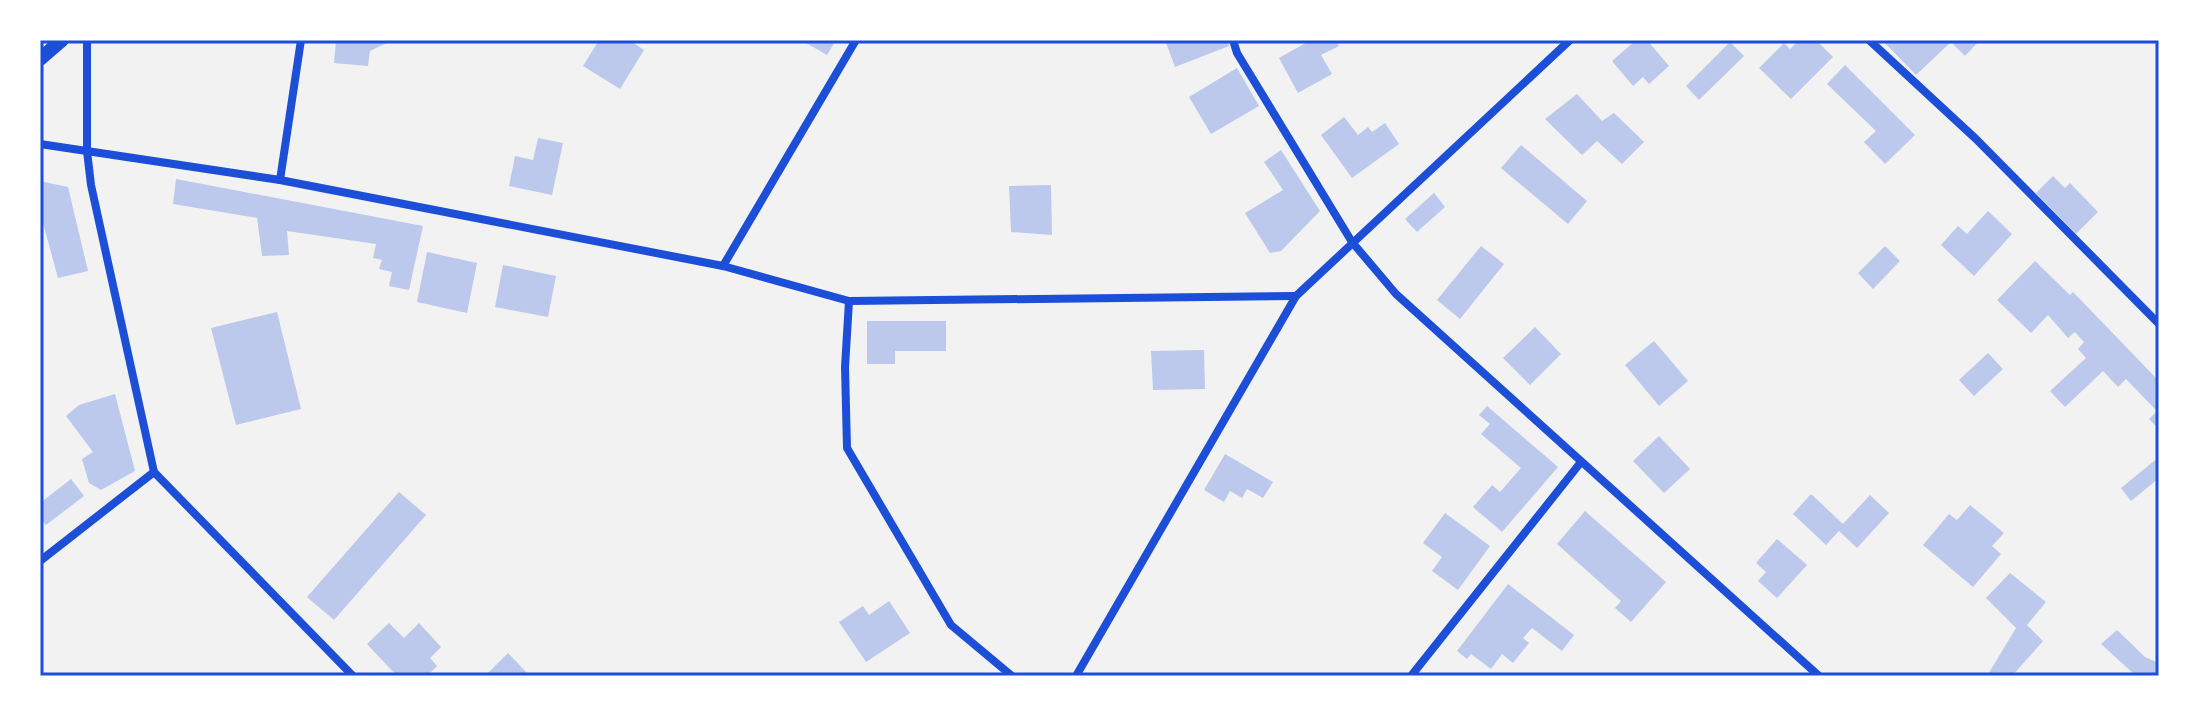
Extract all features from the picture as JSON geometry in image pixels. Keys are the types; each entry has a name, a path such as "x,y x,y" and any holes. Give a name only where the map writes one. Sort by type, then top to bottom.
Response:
{"street":[{"path":"40,59 62,40"},
{"path":"87,40 87,151 91,185 154,472 351,675"},
{"path":"280,180 301,40"},
{"path":"723,266 856,40"},
{"path":"1233,40 1237,53 1352,242 1396,294 1819,676"},
{"path":"1076,676 1296,296 1570,40"},
{"path":"1869,40 1976,139 2159,324"},
{"path":"40,144 280,180 723,266 849,301 1296,296"},
{"path":"849,301 845,367 847,448 951,625 1012,676"},
{"path":"1411,676 1581,462"},
{"path":"40,561 154,472"}],"building":[{"path":"336,40 393,40 370,51 368,66 334,63"},
{"path":"599,40 629,40 644,50 620,89 583,66"},
{"path":"801,40 836,40 827,55"},
{"path":"1165,40 1227,40 1229,46 1175,67"},
{"path":"1311,40 1336,40 1339,46 1321,55 1332,74 1298,93 1279,58"},
{"path":"1636,40 1647,40 1669,66 1649,84 1643,77 1633,86 1612,61"},
{"path":"1799,40 1816,40 1833,57 1791,99 1759,68 1784,43 1790,49"},
{"path":"1882,40 1980,40 1965,56 1951,42 1916,75"},
{"path":"1730,42 1744,56 1699,100 1686,86"},
{"path":"1845,65 1915,135 1885,164 1864,142 1876,131 1827,84"},
{"path":"1237,68 1259,106 1211,134 1189,97"},
{"path":"1577,94 1602,121 1614,113 1644,142 1622,164 1597,141 1582,155 1545,119"},
{"path":"1344,117 1358,135 1368,127 1372,132 1385,123 1399,144 1352,178 1321,135"},
{"path":"538,138 563,143 552,195 509,186 515,156 533,160"},
{"path":"1521,145 1587,201 1568,224 1501,168"},
{"path":"1281,150 1320,211 1281,251 1270,253 1245,213 1283,190 1264,162"},
{"path":"2053,176 2065,188 2070,183 2098,212 2076,234 2036,193"},
{"path":"176,179 423,226 409,290 389,286 392,272 379,269 382,260 373,258 376,244 287,231 289,255 262,256 257,218 173,204"},
{"path":"40,181 68,187 88,271 58,278 40,212"},
{"path":"1051,185 1052,235 1011,232 1009,186"},
{"path":"1434,193 1445,207 1417,232 1405,219"},
{"path":"1988,211 2012,234 1974,276 1941,245 1958,226 1967,234"},
{"path":"1481,246 1504,264 1460,319 1437,300"},
{"path":"1885,246 1900,261 1873,289 1858,273"},
{"path":"427,252 477,263 467,313 417,302"},
{"path":"2035,261 2070,295 2073,292 2159,381 2159,429 2149,419 2157,411 2126,379 2118,387 2103,371 2065,407 2050,391 2086,358 2078,349 2084,342 2075,332 2068,338 2048,315 2031,333 1997,300"},
{"path":"503,265 556,276 548,317 495,307"},
{"path":"277,312 301,409 236,425 211,328"},
{"path":"867,321 946,321 946,351 895,351 895,364 867,364"},
{"path":"1535,327 1561,354 1530,385 1503,358"},
{"path":"1654,341 1688,381 1659,406 1625,365"},
{"path":"1204,350 1205,389 1153,390 1151,351"},
{"path":"1988,353 2003,369 1974,396 1959,380"},
{"path":"115,394 135,471 101,490 89,483 82,459 93,452 66,416 79,405"},
{"path":"1487,406 1558,467 1502,532 1473,507 1492,485 1500,492 1521,468 1481,434 1490,424 1479,415"},
{"path":"1659,436 1690,469 1664,493 1633,461"},
{"path":"1225,454 1273,482 1263,498 1247,489 1242,498 1230,491 1224,502 1204,490"},
{"path":"2159,457 2159,478 2131,501 2121,488"},
{"path":"71,479 84,496 46,525 40,518 40,503"},
{"path":"399,492 426,515 334,620 307,597"},
{"path":"1811,494 1843,524 1870,495 1889,513 1857,548 1839,531 1826,545 1793,514"},
{"path":"1970,505 2004,533 1992,546 2001,554 1973,587 1923,545 1949,514 1957,520"},
{"path":"1585,511 1666,582 1631,622 1615,608 1621,601 1557,544"},
{"path":"1445,513 1490,546 1458,590 1432,571 1442,557 1423,543"},
{"path":"1777,539 1807,565 1777,598 1758,581 1766,572 1756,563"},
{"path":"2010,573 2046,602 2027,625 2043,641 2012,676 1987,676 2016,628 1986,598"},
{"path":"1508,584 1574,635 1562,651 1532,628 1523,638 1529,643 1513,663 1502,654 1491,669 1471,654 1467,659 1457,651"},
{"path":"889,601 910,633 866,662 839,622 863,606 869,615"},
{"path":"389,623 404,638 419,623 441,647 430,658 437,666 427,676 397,676 367,644"},
{"path":"2117,630 2145,657 2159,663 2159,676 2134,674 2101,644"},
{"path":"508,653 530,676 485,676"}]}
